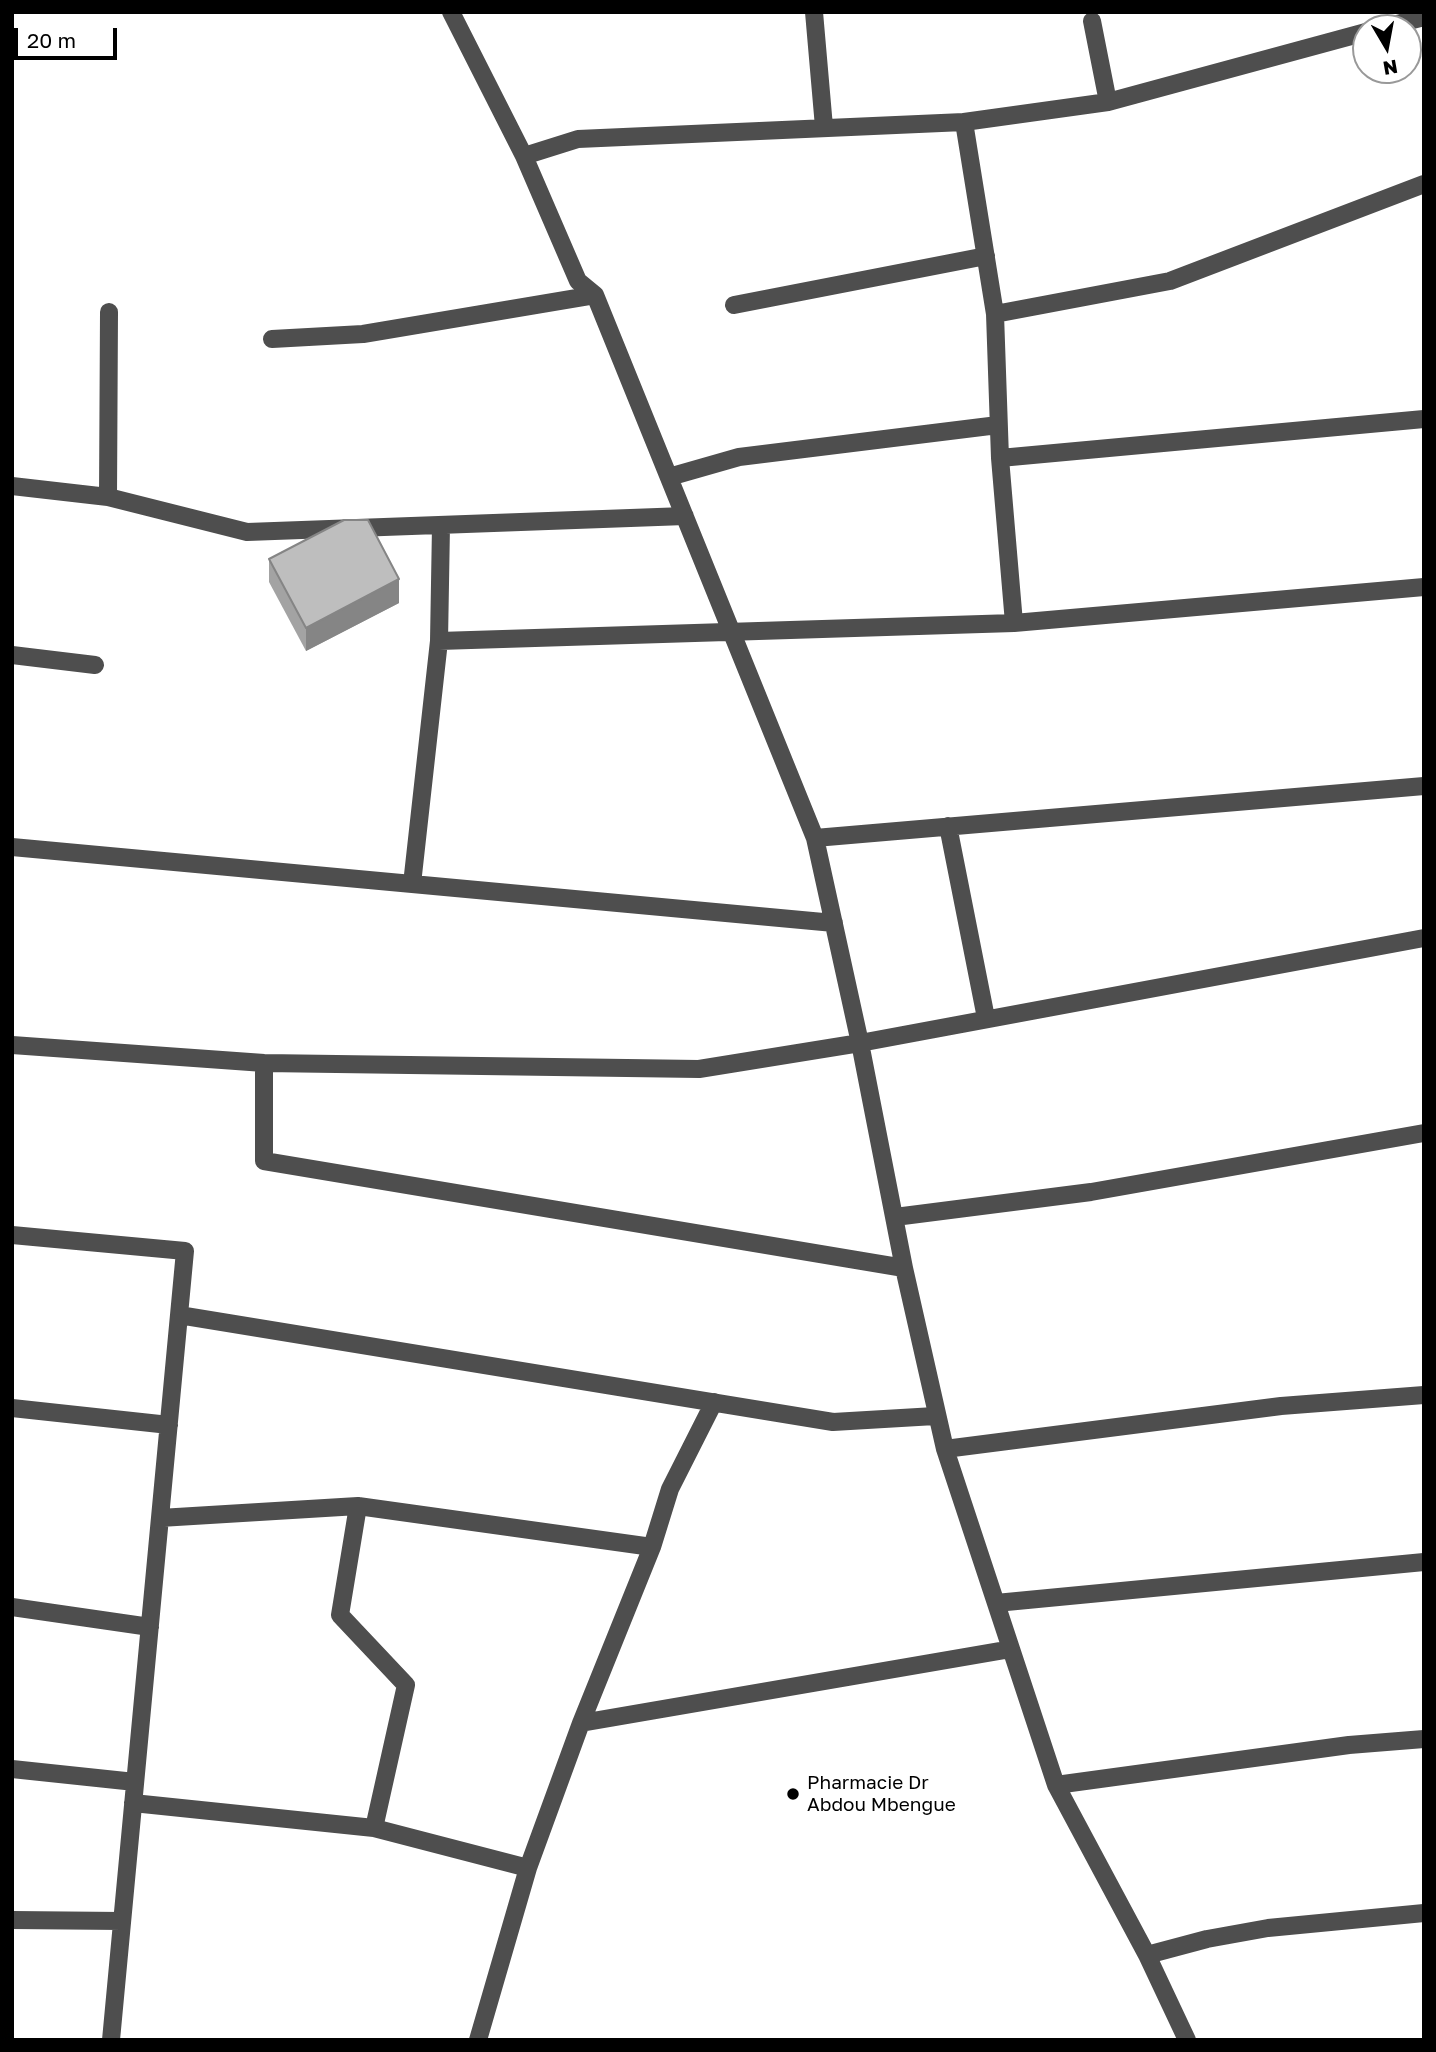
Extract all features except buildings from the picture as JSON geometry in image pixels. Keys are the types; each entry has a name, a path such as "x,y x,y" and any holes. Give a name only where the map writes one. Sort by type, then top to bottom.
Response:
{"street":[{"path":"451,12 524,156 579,281 595,295 816,838 935,1416 945,1449 1056,1785 1147,1955 1187,2040"},
{"path":"814,12 824,127"},
{"path":"1092,21 1108,102"},
{"path":"524,156 578,139 964,122 1108,102 1352,36"},
{"path":"964,122 995,314 1000,458 1014,623"},
{"path":"995,314 1170,281 1424,184"},
{"path":"734,305 986,256"},
{"path":"272,339 363,334 595,295"},
{"path":"108,497 109,312"},
{"path":"1000,458 1424,419"},
{"path":"669,477 739,457 998,425"},
{"path":"12,486 108,497 247,531 685,516"},
{"path":"412,884 439,641 441,526"},
{"path":"439,641 1014,623 1424,587"},
{"path":"12,655 95,665"},
{"path":"816,838 1424,786"},
{"path":"948,826 986,1018"},
{"path":"12,847 834,923"},
{"path":"12,1045 264,1063 699,1069 859,1043 1424,938"},
{"path":"264,1063 264,1161 904,1268"},
{"path":"895,1217 1091,1192 1424,1133"},
{"path":"12,1235 185,1251 111,2040"},
{"path":"179,1315 833,1422 935,1416"},
{"path":"945,1449 1281,1406 1424,1395"},
{"path":"478,2040 528,1868 581,1723 652,1547 670,1489 714,1402"},
{"path":"12,1408 169,1425"},
{"path":"160,1518 358,1506 652,1547"},
{"path":"358,1506 340,1615 406,1685 374,1828"},
{"path":"996,1603 1424,1562"},
{"path":"12,1607 150,1627"},
{"path":"581,1723 1011,1649"},
{"path":"1056,1785 1349,1745 1424,1739"},
{"path":"12,1769 135,1782"},
{"path":"133,1803 374,1828 528,1868"},
{"path":"1147,1955 1207,1939 1268,1928 1424,1913"},
{"path":"12,1920 122,1921"}],"place":[{"name":"Pharmacie Dr Abdou Mbengue","path":"793,1794"}]}
